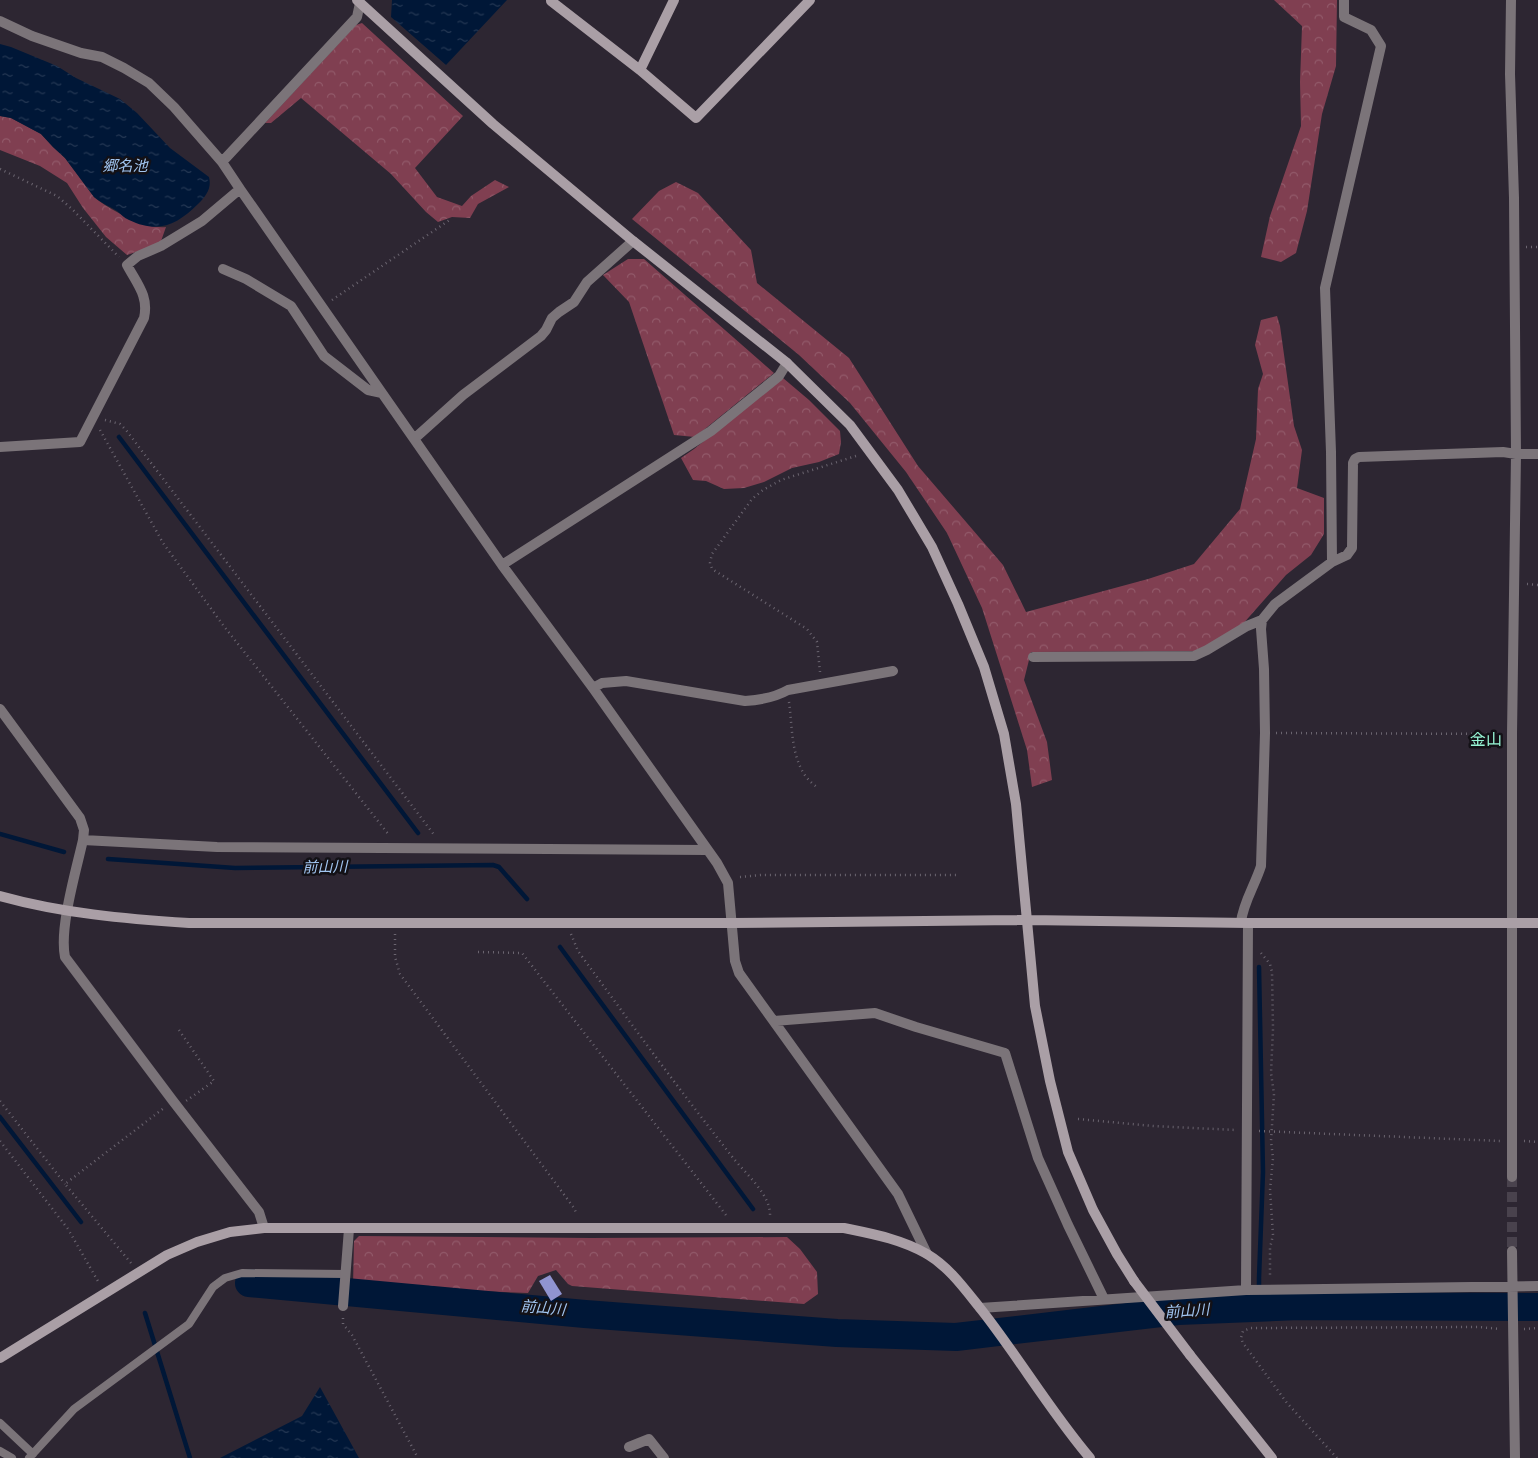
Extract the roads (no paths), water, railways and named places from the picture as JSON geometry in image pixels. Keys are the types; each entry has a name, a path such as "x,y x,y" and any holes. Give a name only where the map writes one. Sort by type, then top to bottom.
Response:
{"street":[{"path":"552,0 640,70 696,118 810,0"},
{"path":"640,70 674,0"},
{"path":"1332,562 1331,452 1325,288 1381,46 1371,30 1344,17 1344,0"},
{"path":"1511,0 1510,74 1514,198 1516,454 1512,734 1512,1178"},
{"path":"222,162 357,17 360,1"},
{"path":"360,1 493,124 633,240 787,363 850,425 898,490 932,548 958,604 984,667 1004,734 1016,804 1035,1006 1050,1081 1068,1152 1094,1210 1117,1254 1134,1281 1272,1458"},
{"path":"0,21 32,36 81,53 102,57 149,83 174,107 222,162 502,565 593,688 707,850 728,883 735,961 739,972 898,1194 927,1254"},
{"path":"0,447 80,442 144,318 146,299 127,265 138,256 161,246 202,221 240,189"},
{"path":"414,439 463,395 541,336 552,318 574,302 587,282 633,240"},
{"path":"223,269 246,279 291,306 324,356 368,390 382,393"},
{"path":"502,565 711,431 779,376 787,363"},
{"path":"1033,657 1194,656 1247,626 1262,620 1275,604 1332,562 1347,555 1352,548 1353,464 1355,459 1366,456 1502,452 1538,454"},
{"path":"1246,1290 1248,943 1242,913 1261,866 1265,733 1262,620"},
{"path":"593,688 602,683 626,681 745,701 778,696 788,690 893,671"},
{"path":"0,709 80,818 84,830 62,946 65,956 175,1104 259,1212 264,1228"},
{"path":"83,840 217,847 707,850"},
{"path":"0,896 68,910 132,919 189,923 732,923 1027,920 1245,923 1538,923"},
{"path":"774,1021 875,1013 916,1027 1005,1052 1038,1158 1068,1226 1104,1299"},
{"path":"0,1358 167,1255 197,1242 230,1232 264,1228 844,1228 880,1235 903,1242 927,1254 954,1276 987,1317 1070,1434 1090,1458"},
{"path":"343,1306 350,1229"},
{"path":"1512,1251 1515,1458"},
{"path":"980,1308 1246,1290 1513,1289 1538,1286"},
{"path":"629,1447 649,1439 664,1458"}],"lane":[{"path":"0,1423 31,1456 74,1409 189,1324 213,1287 226,1278 242,1272 346,1279"},
{"path":"0,1451 12,1458"}],"water":[{"path":"392,0 507,0 446,65 391,17"},
{"name":"郷名池","path":"0,44 57,66 76,78 120,99 137,113 170,148 209,177 209,188 204,198 175,222 158,227 139,224 129,220 94,197 65,158 41,134 11,118 0,116"},
{"path":"320,1387 359,1458 220,1458 302,1416"}],"waterway":[{"path":"119,437 418,833"},
{"name":"前山川","path":"0,834 64,852"},
{"name":"前山川","path":"108,859 235,868 493,865 499,867 527,899"},
{"name":"前山川","path":"560,947 753,1209"},
{"path":"1259,967 1263,1172 1259,1308"},
{"path":"0,1117 81,1222"},
{"name":"前山川","path":"249,1283 585,1314 837,1333 956,1337 1178,1311 1299,1306 1538,1307"},
{"path":"145,1313 190,1458"},
{"name":"前山川","path":"830,1323 837,1333"}],"tunnel":[{"path":"1512,1177 1512,1251"}],"district":[{"name":"金山","path":"1486,739"}]}
